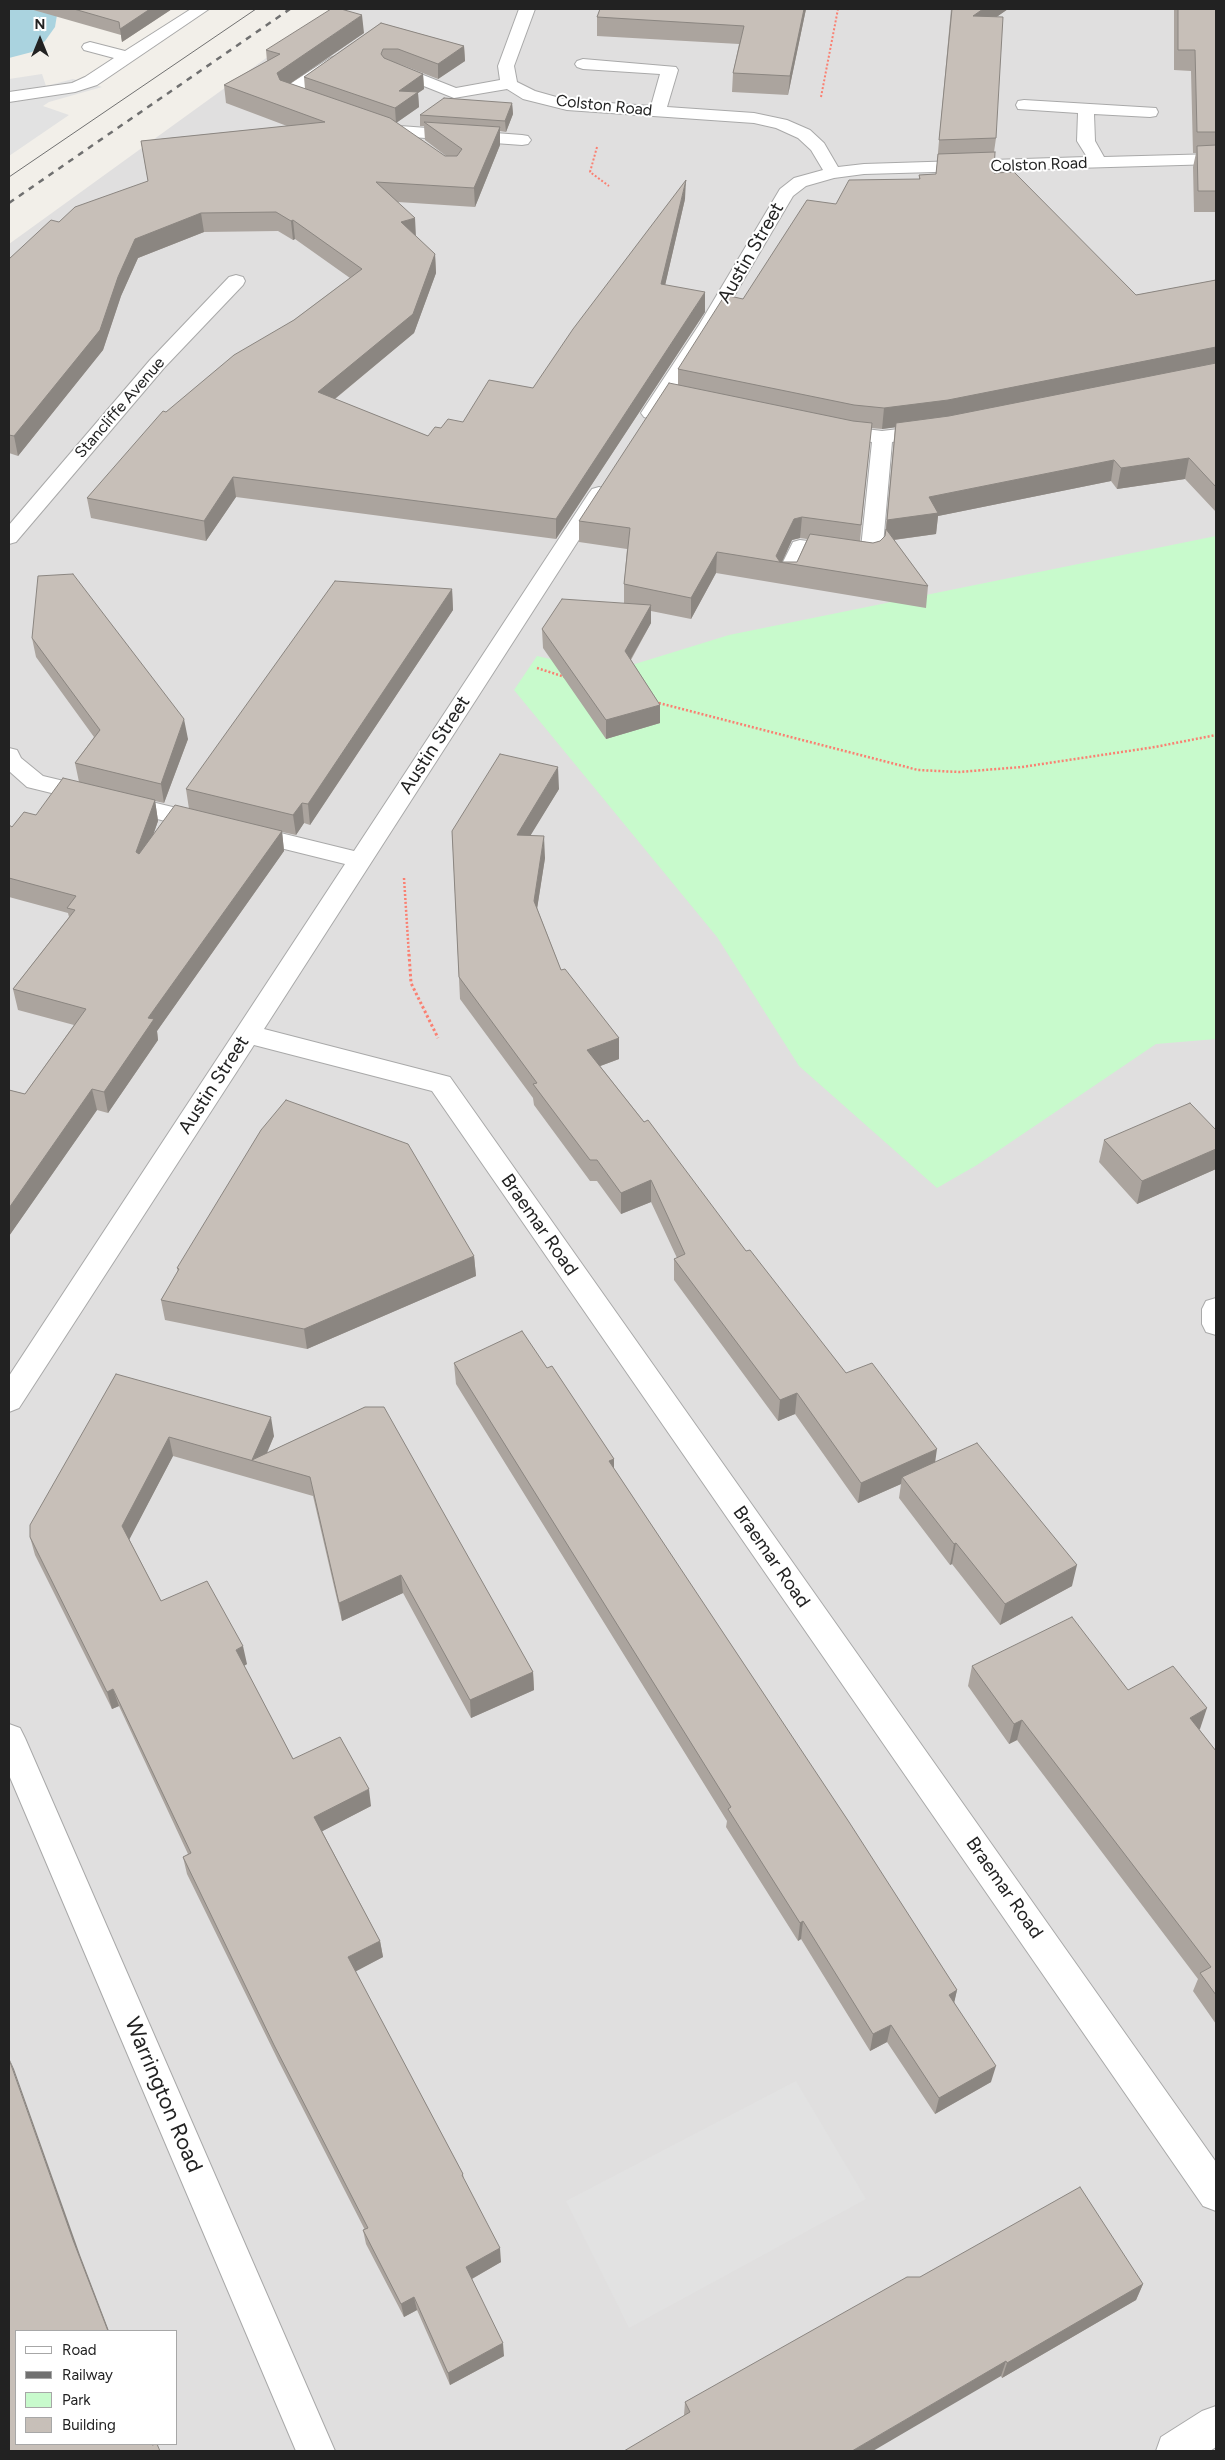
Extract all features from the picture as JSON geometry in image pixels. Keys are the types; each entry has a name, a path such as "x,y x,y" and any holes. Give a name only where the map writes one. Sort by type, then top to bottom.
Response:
{"street":[{"path":"9,97 75,87 92,82 201,9"},
{"path":"438,104 454,93 509,84 506,66 527,9"},
{"path":"90,47 128,57"},
{"path":"324,106 288,93 350,52"},
{"path":"583,64 670,70 657,112"},
{"path":"392,68 454,93"},
{"name":"Colston Road","path":"509,84 528,95 567,106 754,118 780,124 804,134 818,147 833,173 864,169 1216,159"},
{"path":"1024,105 1150,112"},
{"path":"1086,108 1086,141 1099,163"},
{"path":"398,131 422,114"},
{"path":"361,118 398,131 522,141"},
{"path":"398,131 421,147"},
{"name":"Austin Street","path":"642,428 673,396 708,325 786,193 800,182 833,173"},
{"name":"Stancliffe Avenue","path":"9,538 157,364 236,281"},
{"path":"814,426 852,434 882,437 946,429"},
{"path":"787,576 800,546 871,556 882,437"},
{"name":"Austin Street","path":"9,1400 610,477"},
{"path":"9,759 35,782 360,860"},
{"path":"247,1034 441,1084"},
{"name":"Braemar Road","path":"441,1084 1216,2193"},
{"path":"1216,1309 1216,1324"},
{"name":"Warrington Road","path":"9,1738 316,2451"},
{"path":"1175,2451 1216,2425"}],"path":[{"path":"820,104 838,9"},
{"path":"608,108 590,172 609,186"},
{"path":"494,655 572,679"},
{"path":"648,700 888,764 918,770 959,772 1022,767 1155,747 1216,735"},
{"path":"360,860 404,871 411,983 444,1051 441,1084"}],"shaded area":[{"path":"334,9 1216,9 1216,2451 9,2451 9,244"},
{"path":"42,74 46,86 73,79 102,87 49,102 43,106 69,115 9,156 9,79"},
{"path":"796,2081 866,2199 629,2328 566,2201"}],"green space":[{"path":"1216,536 1216,1039 1156,1044 977,1165 937,1188 799,1066 717,937 514,690 537,656 609,672 729,635"}],"building":[{"path":"74,9 150,9 120,29 119,22"},
{"path":"331,9 341,9 362,15 277,73 280,80 390,118 445,156 457,156 462,149 424,122 500,127 474,188 376,182 415,218 401,222 435,254 413,314 318,392 428,436 435,427 441,428 448,419 463,422 489,380 533,388 573,329 686,180 661,284 705,292 556,519 233,477 204,521 87,498 163,411 166,412 234,355 294,320 362,269 293,220 291,221 276,212 201,213 135,239 118,277 100,330 14,436 9,435 9,259 51,220 59,222 75,207 148,181 141,141 325,122 224,85 280,54 266,50"},
{"path":"600,9 804,9 790,76 733,73 744,26 597,17"},
{"path":"952,9 983,9 973,16 1003,17 996,138 939,140"},
{"path":"1178,9 1216,9 1216,132 1197,132 1195,50 1178,50"},
{"path":"381,23 464,46 438,64 398,49 383,49 381,54 384,58 423,74 399,91 418,92 395,108 304,77"},
{"path":"444,98 512,103 505,121 420,115"},
{"path":"1216,145 1216,191 1198,191 1197,146"},
{"path":"995,152 994,173 1014,172 1136,295 1216,280 1216,347 948,400 884,408 854,405 678,369 725,295 743,299 807,200 836,204 849,180 920,179 919,175 936,174 938,154"},
{"path":"1216,363 1216,487 1189,458 1121,468 1114,460 929,497 938,513 887,520 896,423 949,416"},
{"path":"669,383 853,421 872,423 861,525 802,517 794,519 776,556 780,562 797,562 810,534 873,543 880,541 885,536 886,529 928,586 717,552 691,598 624,584 630,528 579,521"},
{"path":"73,574 184,719 161,784 75,763 100,730 32,638 38,576"},
{"path":"335,581 452,589 308,804 302,803 293,815 186,789"},
{"path":"562,599 651,605 625,651 660,705 606,720 542,629"},
{"path":"500,754 558,767 517,835 544,836 534,901 561,970 565,969 619,1038 587,1050 644,1122 648,1120 746,1251 750,1250 846,1373 872,1363 937,1449 861,1483 797,1393 780,1400 674,1259 685,1254 651,1180 621,1193 597,1160 590,1160 533,1084 537,1083 459,977 452,831"},
{"path":"63,778 155,800 136,852 139,854 175,805 282,831 148,1018 154,1019 104,1092 92,1089 9,1208 9,1090 25,1094 86,1009 13,989 75,910 67,908 76,896 9,878 9,825 12,827 24,812 36,815"},
{"path":"286,1100 408,1144 474,1256 304,1329 161,1300 179,1269 177,1268 261,1130"},
{"path":"1190,1103 1216,1130 1216,1149 1142,1181 1104,1140"},
{"path":"522,1331 547,1368 552,1366 614,1459 609,1461 849,1822 957,1990 949,1995 996,2066 939,2098 891,2025 873,2034 803,1921 800,1923 728,1809 731,1807 454,1363"},
{"path":"116,1374 271,1417 252,1460 365,1407 384,1407 533,1672 470,1700 401,1575 339,1603 310,1477 169,1437 122,1526 161,1601 207,1581 243,1646 236,1650 293,1759 340,1737 369,1789 314,1817 380,1941 348,1957 500,2248 466,2267 503,2343 448,2373 414,2297 401,2304 363,2230 368,2228 274,2045 183,1857 191,1853 113,1689 107,1692 30,1537 30,1525"},
{"path":"977,1443 1077,1565 1005,1604 956,1543 954,1544 902,1477"},
{"path":"1072,1617 1128,1690 1173,1666 1207,1708 1190,1718 1216,1751 1216,1995 1200,1973 1211,1967 1022,1720 1014,1724 972,1666"},
{"path":"9,2059 73,2240 108,2330 15,2330 15,2445 157,2445 160,2451 9,2451"},
{"path":"1080,2187 1143,2284 1007,2363 1006,2361 852,2451 624,2451 690,2412 685,2402 907,2277 920,2277"}],"waterway":[{"path":"9,38 22,27 26,9"}],"tram line":[{"path":"9,177 256,9"}],"railway":[{"path":"9,203 290,9"}]}
